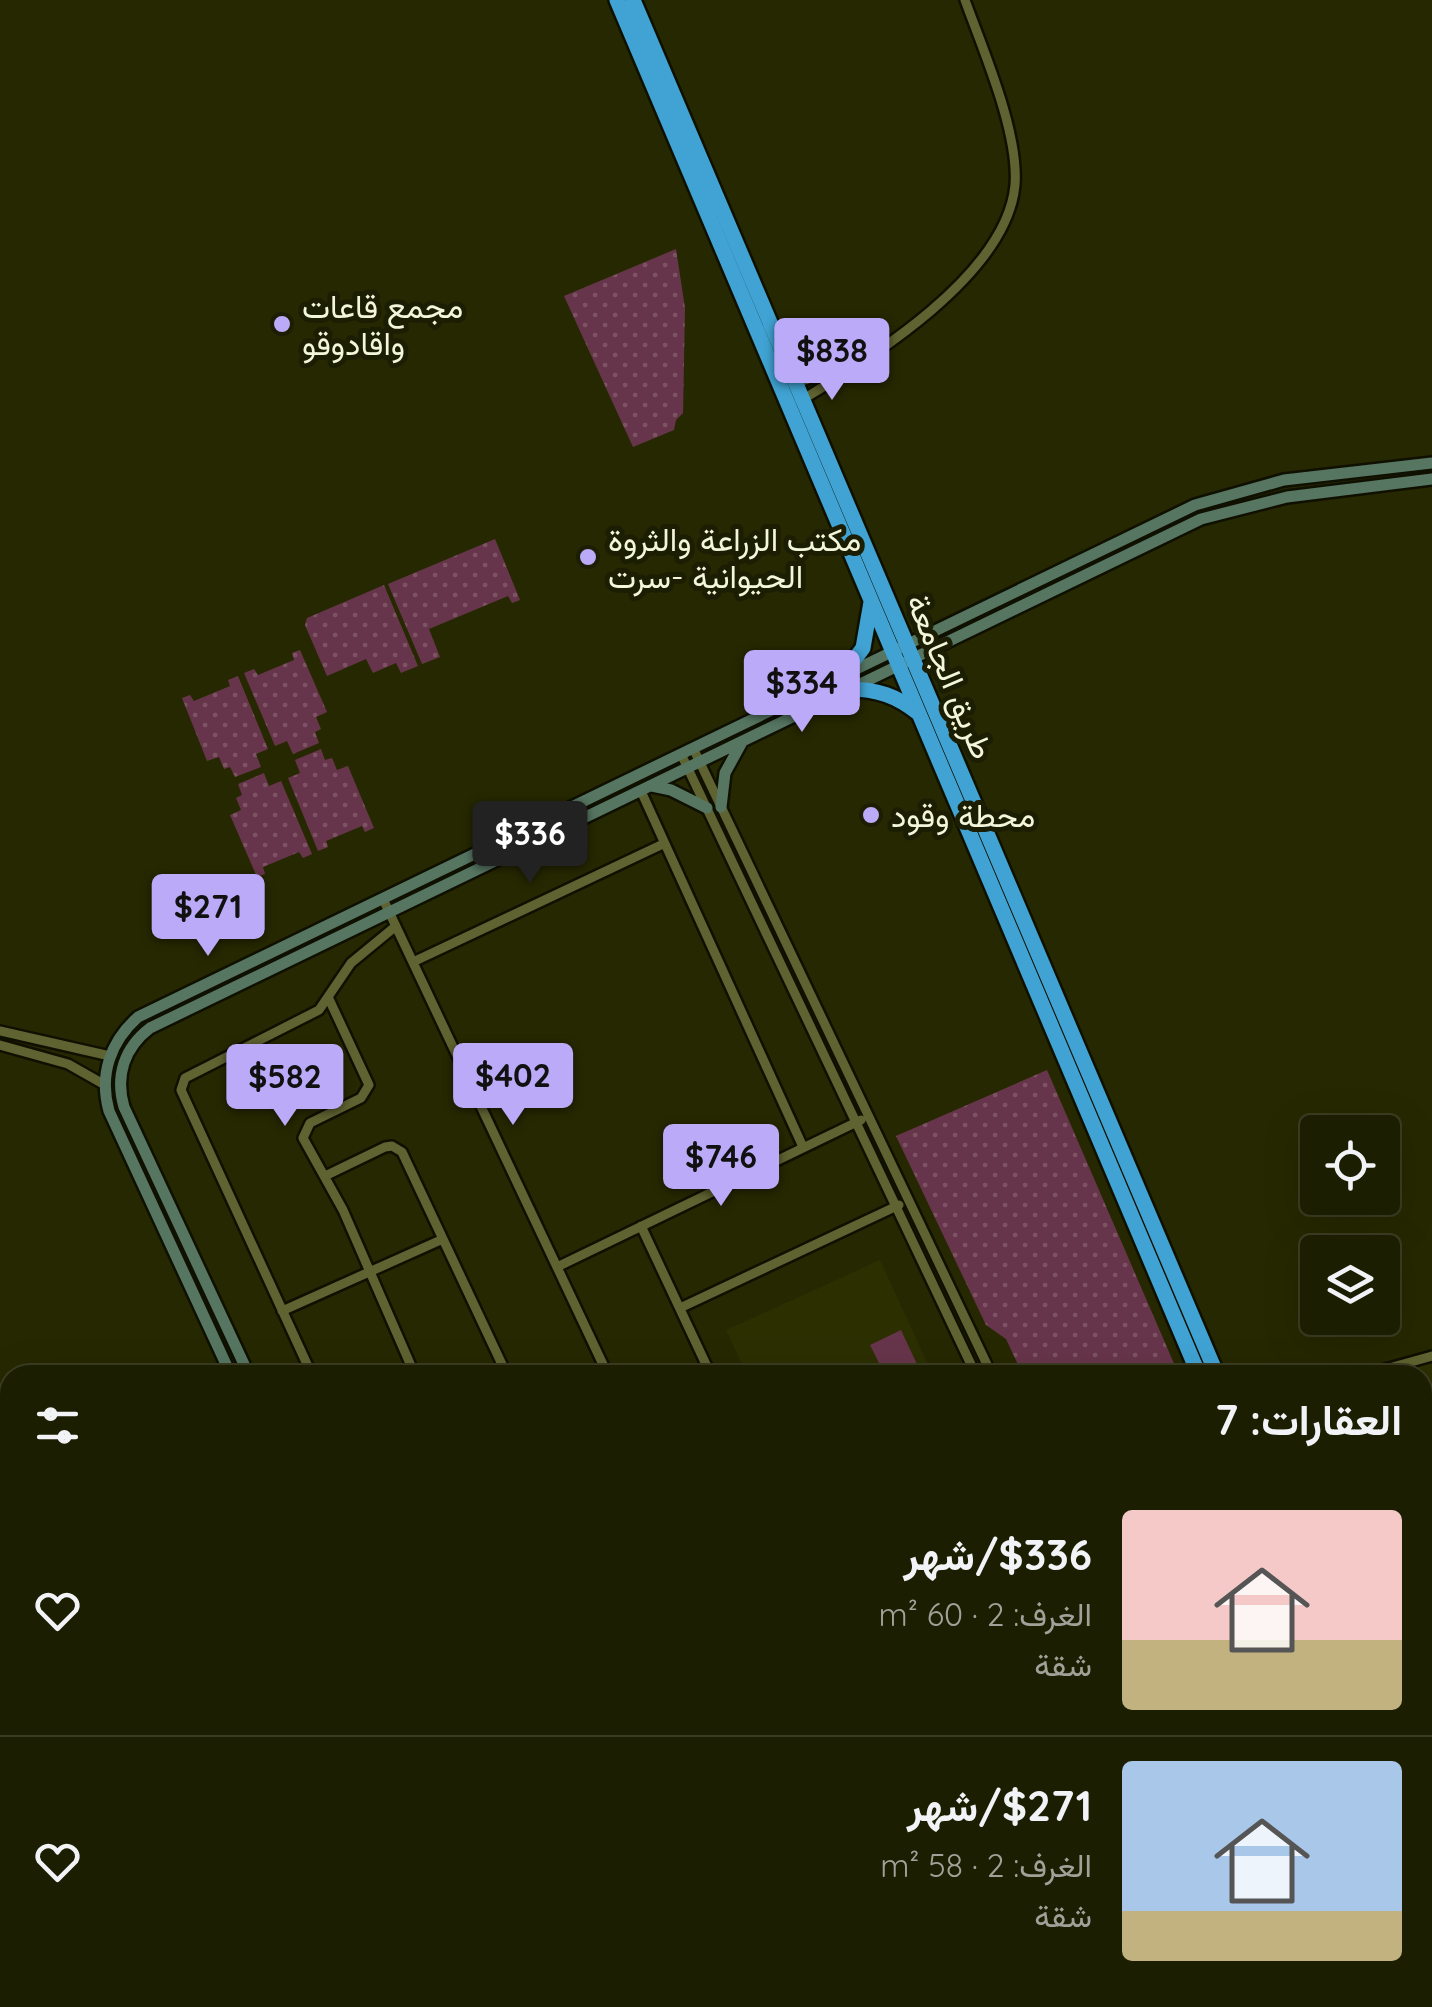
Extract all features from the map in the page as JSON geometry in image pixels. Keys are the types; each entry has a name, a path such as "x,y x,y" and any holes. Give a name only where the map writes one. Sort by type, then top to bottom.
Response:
{"highway":[{"name":"طريق الجامعة","path":"616,0 788,386"},
{"name":"طريق الجامعة","path":"634,0 795,403 1084,1083 1195,1365"},
{"name":"طريق الجامعة","path":"795,403 871,598 903,654 920,714 969,809"},
{"path":"871,598 863,648 846,682 892,696 920,714"},
{"name":"طريق الجامعة","path":"1084,1083 1215,1365"}],"street":[{"path":"795,403 950,295 994,245 1010,213 1015,183 1012,144 965,0"},
{"path":"788,386 856,364"},
{"path":"226,1365 112,1120 105,1085 110,1056 124,1031 155,1007 846,682 1195,505 1284,480 1432,463"},
{"path":"903,654 1201,520 1286,497 1432,479"},
{"path":"245,1365 126,1114 120,1085 124,1060 136,1041 157,1024 701,763 846,682"},
{"path":"722,807 725,773 742,742"},
{"path":"688,753 701,763 987,1365"},
{"path":"688,753 688,769 971,1365"},
{"path":"647,789 671,790 707,808"},
{"path":"647,789 663,844 803,1148"},
{"path":"413,962 663,844"},
{"path":"383,899 603,1365"},
{"path":"307,1365 181,1083 313,1014 329,999 352,962 396,926"},
{"path":"329,999 368,1084 360,1098 313,1121 304,1130 304,1142 348,1220 410,1365"},
{"path":"0,1031 110,1056"},
{"path":"124,1031 136,1041"},
{"path":"0,1045 68,1064 105,1085 120,1085"},
{"path":"557,1266 868,1116"},
{"path":"325,1176 381,1148 396,1148 404,1156 502,1365"},
{"path":"680,1308 908,1200"},
{"path":"641,1226 706,1365"},
{"path":"282,1311 443,1238"},
{"path":"1400,1365 1432,1356"}],"shaded area":[{"path":"676,249 685,308 683,413 674,430 633,447 564,296"},
{"path":"495,539 520,600 512,603 508,596 429,629 440,657 422,664 388,584"},
{"path":"384,585 418,666 401,673 396,663 373,673 366,659 327,676 305,625 307,618"},
{"path":"300,650 327,712 316,717 321,729 315,732 319,743 293,754 287,741 275,746 244,673 254,669 258,675 294,660 292,653"},
{"path":"238,676 268,749 256,754 261,767 235,777 230,767 224,769 219,757 207,761 182,698 190,695 194,701 230,686 228,680"},
{"path":"321,749 325,760 332,758 337,770 348,766 374,828 365,832 362,826 326,841 328,847 318,851 288,778 300,773 295,760"},
{"path":"264,773 269,786 281,781 312,854 303,858 299,852 263,867 265,874 257,877 230,815 241,810 236,798 242,795 238,784"},
{"path":"1047,1070 1175,1365 1018,1365 1006,1339 986,1325 896,1136"},
{"path":"880,1260 928,1365 742,1365 726,1330"},
{"path":"901,1330 917,1365 880,1365 870,1345"}],"place":[{"name":"مجمع قاعات واقادوقو","path":"282,324"},
{"name":"مكتب الزراعة والثروة الحيوانية -سرت","path":"588,557"},
{"name":"محطة وقود","path":"871,815"}]}
